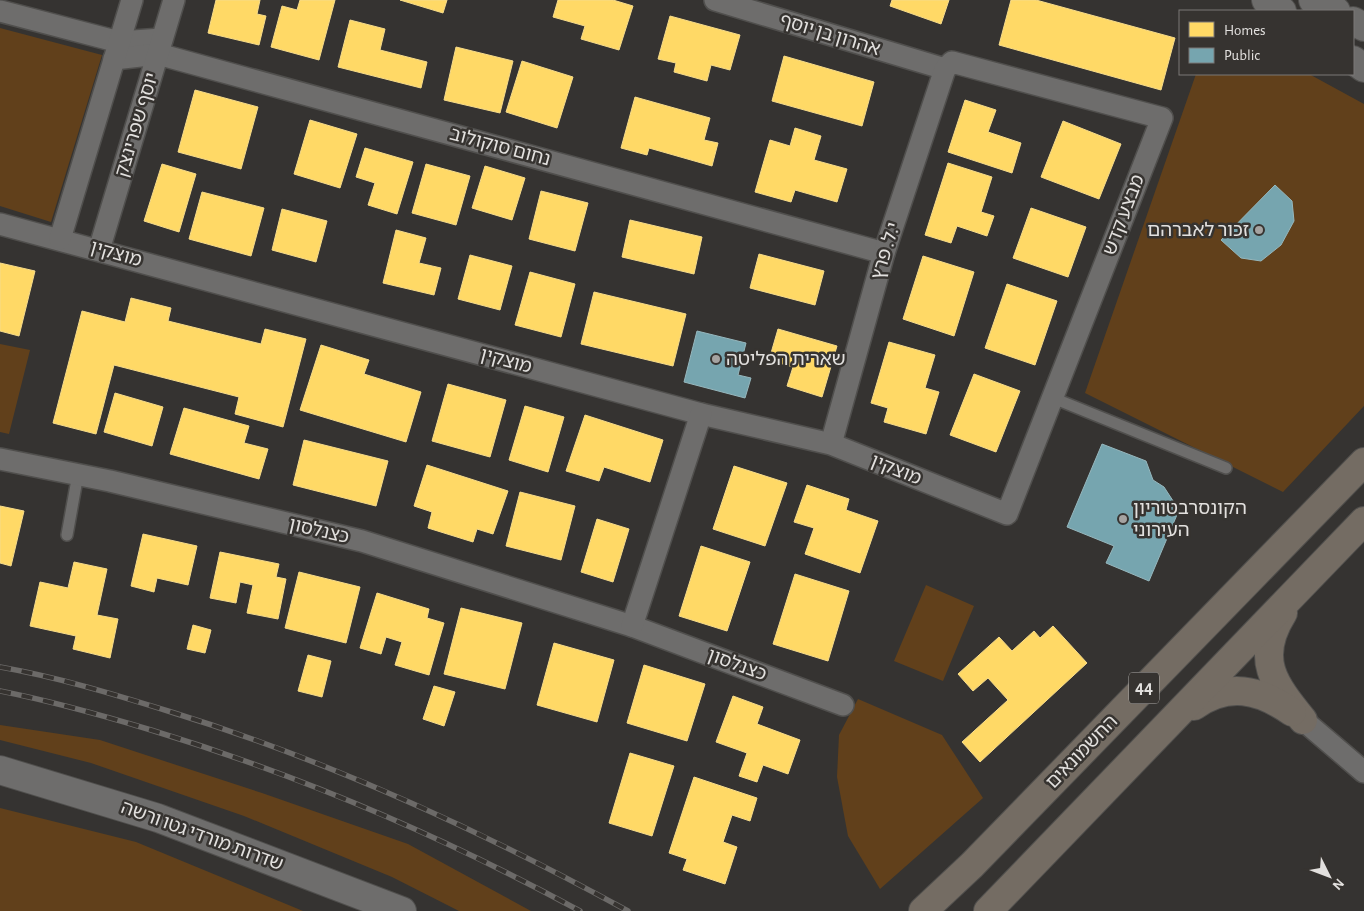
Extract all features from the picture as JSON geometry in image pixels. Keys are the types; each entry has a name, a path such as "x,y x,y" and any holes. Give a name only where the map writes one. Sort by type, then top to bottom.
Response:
{"highway":[{"name":"החשמונאים","path":"923,911 972,865 1364,462"},
{"name":"44","path":"988,911 1364,521"},
{"path":"1303,720 1277,688 1269,656 1272,636 1278,621 1314,572"},
{"path":"1172,721 1200,701 1221,692 1241,691 1259,693 1303,720"}],"main road":[{"path":"1266,0 1281,10"},
{"path":"1312,0 1334,10"},
{"name":"שדרות מורדי גטו ורשה","path":"0,770 158,818 402,911"}],"street":[{"path":"60,239 132,0"},
{"name":"יוסף שפרינצק","path":"99,250 174,0"},
{"name":"אהרון בן יוסף","path":"715,0 949,66"},
{"name":"נחום סוקולוב","path":"0,11 117,50 160,46 884,253"},
{"name":"מבצע קדש","path":"949,66 1162,118 1007,514"},
{"name":"י.ל. פרץ","path":"831,444 884,253 949,66"},
{"name":"מוצקין","path":"0,224 701,414 831,444 1007,514"},
{"path":"632,626 701,414"},
{"name":"כצנלסון","path":"0,458 78,474 362,541 632,626 843,705"},
{"path":"1303,720 1364,772"}],"lane":[{"path":"1052,398 1226,468"},
{"path":"67,535 78,474"}],"shaded area":[{"path":"0,28 102,55 51,222 0,206"},
{"path":"1196,75 1311,75 1364,104 1364,406 1283,492 1085,393"},
{"path":"0,344 30,350 9,434 0,432"},
{"path":"926,585 974,606 943,681 894,661"},
{"path":"858,699 942,735 983,798 880,889 848,836 837,777 839,735"},
{"path":"0,725 100,740 262,793 408,844 531,911 459,911 392,877 244,816 91,763 0,740"},
{"path":"0,808 136,842 303,911 0,911"}],"building: Homes":[{"path":"216,0 260,0 257,14 266,16 259,45 208,33"},
{"path":"300,0 335,0 319,60 271,47 282,6 297,10"},
{"path":"400,0 447,0 443,13"},
{"path":"558,0 613,0 633,6 619,50 581,39 585,26 553,17"},
{"path":"892,0 949,0 941,24 890,6"},
{"path":"1011,0 1036,0 1175,38 1161,90 999,45"},
{"path":"670,16 740,35 730,70 711,65 707,81 674,72 676,63 658,59"},
{"path":"350,20 385,29 380,50 427,62 421,88 338,67"},
{"path":"456,47 513,61 500,113 444,100"},
{"path":"784,56 874,82 862,126 772,101"},
{"path":"522,61 573,77 557,128 506,112"},
{"path":"195,90 258,107 241,169 178,152"},
{"path":"635,97 710,118 704,140 718,143 712,166 649,148 647,155 621,148"},
{"path":"965,100 996,110 988,132 1021,143 1012,173 948,152"},
{"path":"310,120 357,134 340,188 294,174"},
{"path":"1063,121 1121,144 1099,199 1041,177"},
{"path":"795,128 821,136 814,160 847,169 837,202 795,190 791,202 755,192 770,140 790,146"},
{"path":"365,148 413,162 397,214 368,205 375,183 356,177"},
{"path":"948,163 992,177 981,212 994,216 987,236 957,226 951,243 925,235"},
{"path":"162,164 196,174 179,232 144,221"},
{"path":"426,164 470,176 456,225 412,213"},
{"path":"485,166 525,178 512,220 472,208"},
{"path":"541,191 588,203 575,251 529,239"},
{"path":"202,192 264,208 251,256 189,239"},
{"path":"1031,208 1086,227 1068,277 1013,258"},
{"path":"282,209 327,221 316,262 272,250"},
{"path":"630,220 702,237 694,274 622,257"},
{"path":"396,230 426,238 419,263 441,268 434,295 383,283"},
{"path":"759,254 824,271 815,305 750,288"},
{"path":"470,255 512,266 500,310 458,299"},
{"path":"923,256 974,272 954,336 903,319"},
{"path":"0,263 35,271 19,336 0,331"},
{"path":"530,272 575,284 561,337 515,325"},
{"path":"1007,284 1057,301 1035,365 985,348"},
{"path":"594,292 686,314 673,366 581,344"},
{"path":"131,298 171,308 168,321 261,344 265,329 306,339 283,427 235,414 239,397 114,365 96,434 53,423 82,311 125,322"},
{"path":"778,329 837,346 822,397 787,386 793,367 769,360"},
{"path":"889,342 935,355 925,388 939,392 926,434 884,422 888,408 871,403"},
{"path":"321,345 369,360 364,374 421,392 406,442 300,410"},
{"path":"974,374 1020,391 996,452 950,435"},
{"path":"448,384 506,400 490,457 432,441"},
{"path":"115,393 163,407 152,446 104,432"},
{"path":"525,406 564,417 548,472 509,460"},
{"path":"184,408 249,426 244,443 268,449 259,479 170,454"},
{"path":"585,415 663,440 650,482 604,467 599,481 566,471"},
{"path":"304,440 388,461 376,506 293,485"},
{"path":"427,465 508,491 493,534 477,529 473,542 428,528 432,512 414,506"},
{"path":"734,466 787,483 765,546 713,529"},
{"path":"807,485 849,499 846,510 878,521 860,573 805,554 814,528 794,522"},
{"path":"520,492 575,506 561,560 506,546"},
{"path":"0,506 24,511 11,566 0,563"},
{"path":"597,519 629,529 613,582 581,572"},
{"path":"143,534 197,546 188,585 157,578 154,592 131,586"},
{"path":"701,546 750,562 727,631 679,616"},
{"path":"220,552 279,564 276,577 286,579 278,619 247,613 253,585 240,582 236,603 210,598"},
{"path":"74,562 107,569 97,615 118,619 110,658 73,649 76,636 30,626 40,582 68,588"},
{"path":"299,572 360,587 346,643 285,628"},
{"path":"795,574 849,591 828,661 773,644"},
{"path":"377,593 429,609 427,618 444,623 429,675 395,665 402,642 386,637 381,654 360,648"},
{"path":"461,608 522,623 505,689 444,674"},
{"path":"193,625 211,630 205,653 187,649"},
{"path":"1053,626 1087,663 980,762 962,742 1008,700 988,678 973,691 958,674 999,637 1012,651 1034,631 1040,638"},
{"path":"554,643 614,660 597,722 537,705"},
{"path":"308,655 331,661 322,697 298,691"},
{"path":"644,665 705,684 687,741 627,723"},
{"path":"434,686 455,692 444,726 423,719"},
{"path":"733,696 763,707 757,724 800,740 788,774 763,765 757,782 739,776 747,753 716,742"},
{"path":"630,753 674,766 652,836 609,823"},
{"path":"694,777 757,798 750,821 732,815 723,842 737,847 725,884 683,870 687,859 669,853"}],"building: Public":[{"name":"זכור לאברהם","path":"1275,185 1292,201 1294,221 1281,245 1261,261 1241,258 1221,240"},
{"name":"שארית הפליטה","path":"697,331 746,343 738,375 751,378 745,398 684,382"},
{"name":"הקונסרבטוריון העירוני","path":"1102,444 1146,461 1153,480 1164,487 1179,510 1149,581 1106,563 1114,546 1067,527"}],"railway":[{"path":"0,667 64,681 127,698 228,730 287,752 403,799 460,825 573,881 628,911"},
{"path":"0,691 38,699 151,730 261,767 424,833 580,911"}],"place":[{"name":"זכור לאברהם","path":"1259,230"},
{"name":"שארית הפליטה","path":"716,359"},
{"name":"הקונסרבטוריון העירוני","path":"1123,519"}]}
